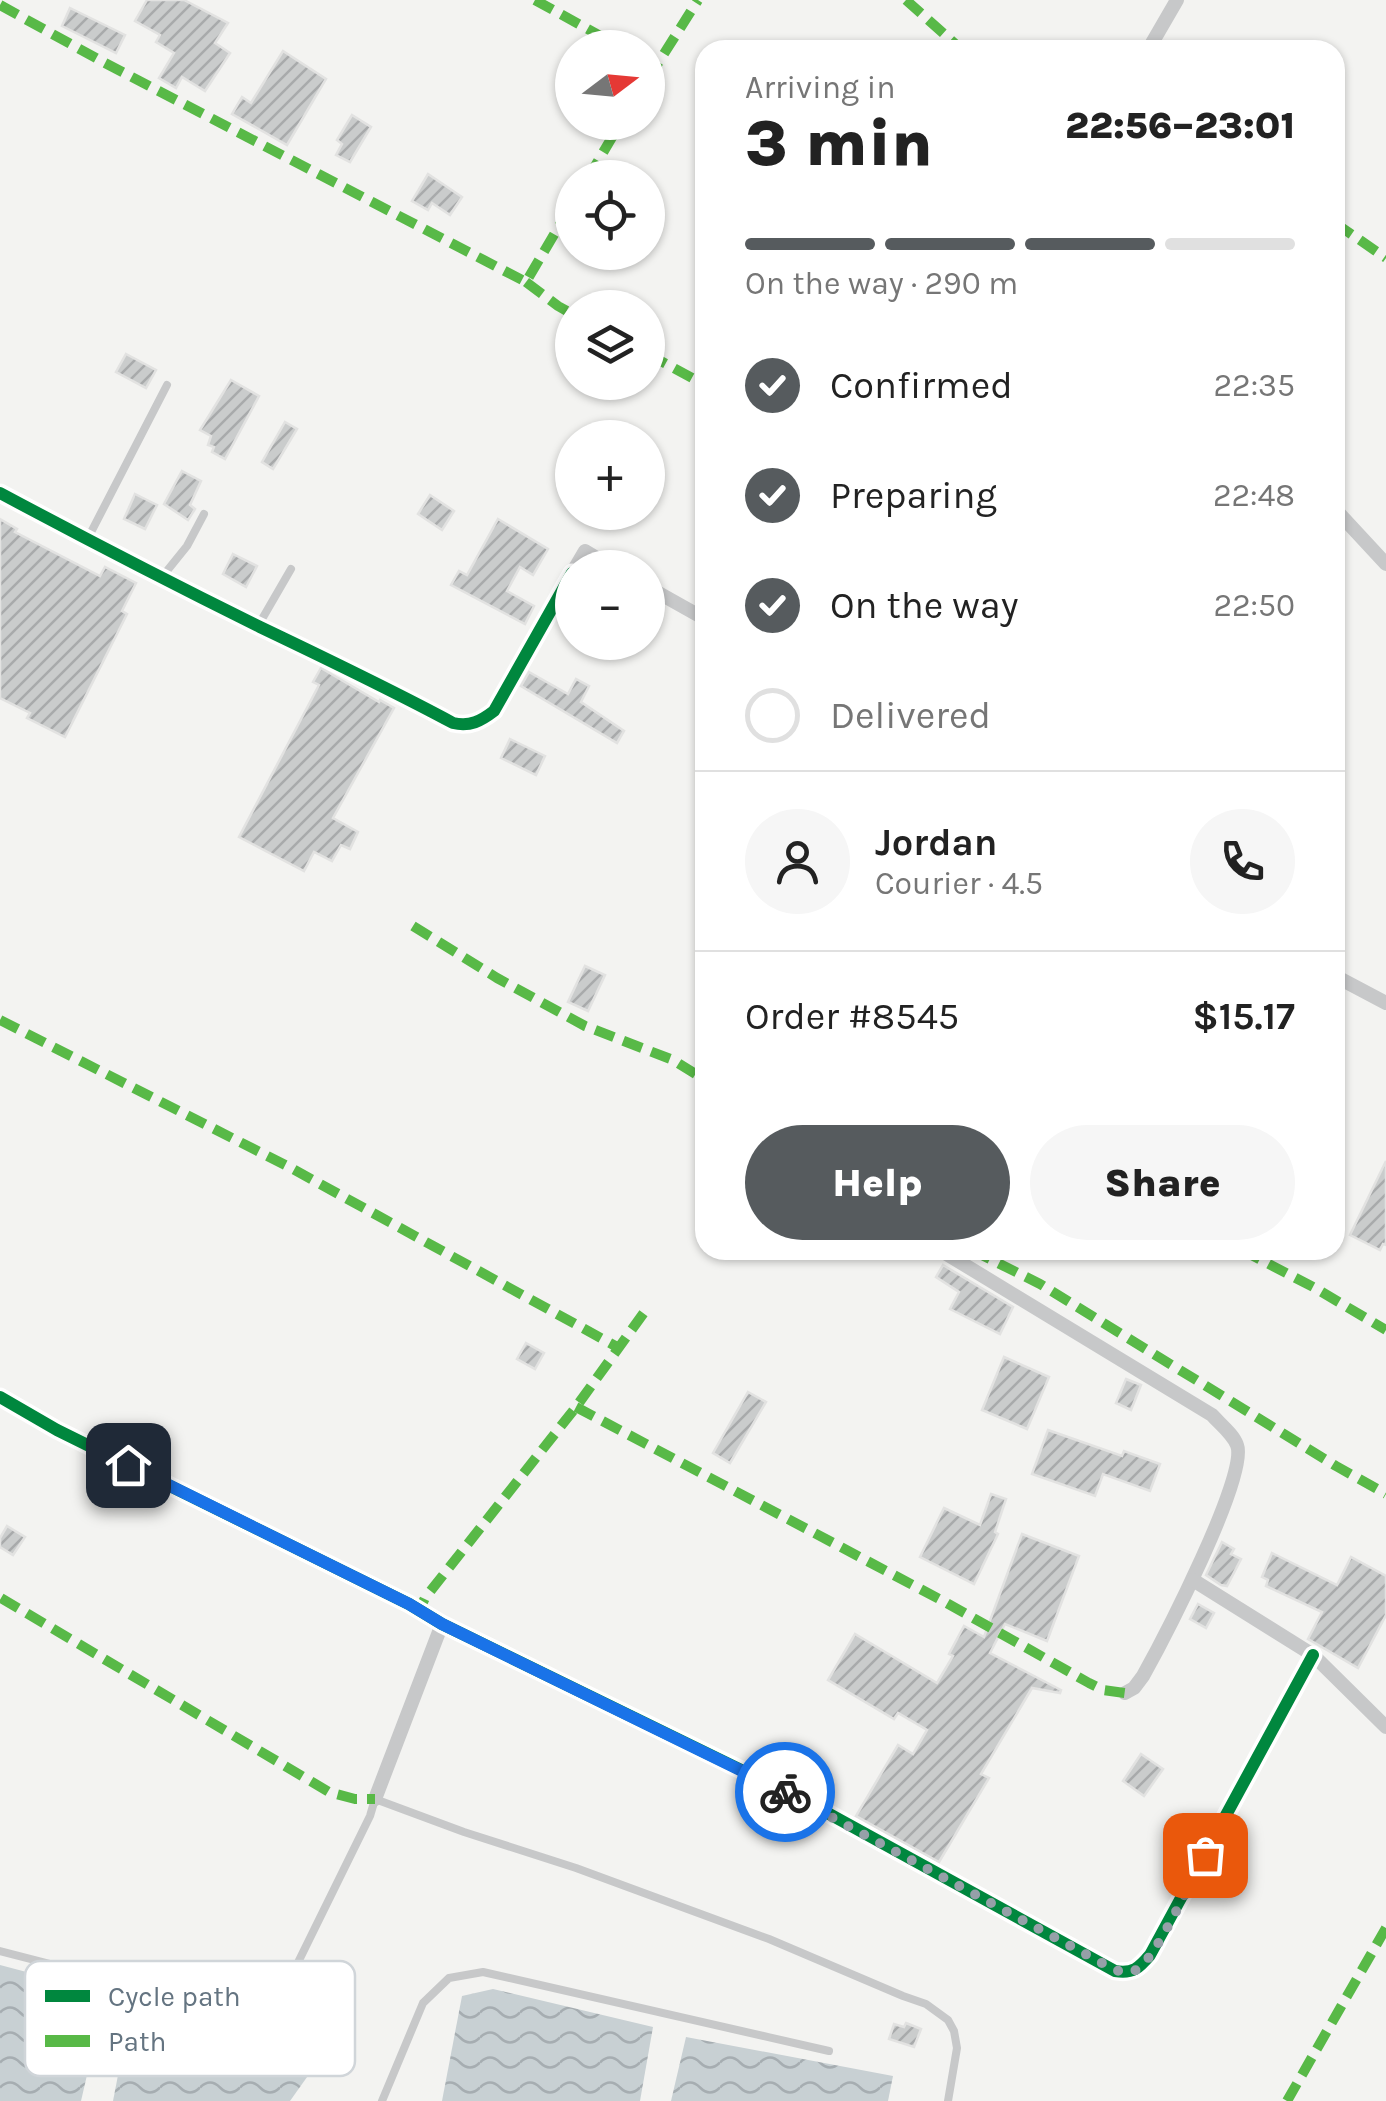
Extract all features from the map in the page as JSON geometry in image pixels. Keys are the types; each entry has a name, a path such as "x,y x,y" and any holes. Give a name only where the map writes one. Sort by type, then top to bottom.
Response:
{"street":[{"path":"1154,40 1177,0"},
{"path":"0,493 258,626 464,726 494,711 555,603"},
{"path":"1345,520 1386,564"},
{"path":"665,597 695,614"},
{"path":"1345,981 1386,1003"},
{"path":"956,1260 1212,1415 1237,1444 1235,1476 1193,1580 1144,1676 1126,1693"},
{"path":"0,1397 442,1624 814,1806 1123,1972 1133,1972 1150,1955 1313,1654"},
{"path":"1193,1580 1313,1654 1386,1727"},
{"path":"375,1799 442,1624"}],"lane":[{"path":"87,540 167,385"},
{"path":"162,577 187,546 204,514"},
{"path":"258,626 291,569"},
{"path":"299,1961 375,1799 752,1932 926,2004 948,2020 954,2031 957,2048 948,2101"},
{"path":"0,1951 39,1961"},
{"path":"382,2101 423,2002 449,1978 484,1972 829,2051"}],"water":[{"path":"0,1965 25,1972 25,2076 87,2076 81,2101 0,2101"},
{"path":"493,1989 653,2027 640,2101 442,2101 462,1996"},
{"path":"686,2037 893,2076 888,2101 671,2101"},
{"path":"118,2076 308,2076 290,2101 113,2101"}],"building":[{"path":"147,0 184,0 228,23 215,43 230,53 205,91 182,77 176,88 159,78 174,53 156,42 160,35 135,21"},
{"path":"70,8 125,35 116,53 62,26"},
{"path":"283,51 326,79 287,145 232,114 242,97 251,103"},
{"path":"352,115 371,127 350,162 336,155 342,144 337,140"},
{"path":"428,174 462,197 450,215 432,203 428,210 412,201"},
{"path":"126,354 156,370 146,388 116,372"},
{"path":"231,380 259,396 225,459 212,452 214,447 208,445 211,436 200,430"},
{"path":"285,422 297,429 273,469 262,462"},
{"path":"182,471 201,481 190,505 195,509 188,520 164,504"},
{"path":"135,494 157,505 145,529 124,519"},
{"path":"430,495 454,511 442,530 418,514"},
{"path":"0,519 17,529 15,532 100,576 105,567 136,583 122,611 127,614 65,737 27,718 30,713 0,698"},
{"path":"498,519 548,549 533,575 520,567 507,591 534,606 525,624 451,585 459,571 467,575"},
{"path":"233,554 257,566 246,587 223,574"},
{"path":"321,668 394,708 333,818 358,832 350,849 341,845 332,861 314,852 304,871 239,837 319,685 313,682"},
{"path":"529,672 568,694 576,679 589,686 581,702 624,731 617,743 521,686"},
{"path":"510,739 545,756 536,775 501,758"},
{"path":"585,966 605,975 588,1011 568,1002"},
{"path":"1386,1161 1386,1245 1380,1250 1350,1235"},
{"path":"943,1265 1013,1307 1000,1334 950,1309 959,1292 936,1277"},
{"path":"526,1343 544,1353 535,1369 517,1359"},
{"path":"1004,1357 1049,1377 1027,1429 982,1410"},
{"path":"1126,1379 1141,1385 1131,1410 1116,1403"},
{"path":"748,1392 766,1402 730,1463 713,1453"},
{"path":"1048,1430 1122,1456 1124,1451 1160,1464 1150,1491 1103,1474 1095,1496 1032,1474"},
{"path":"991,1494 1006,1499 995,1532 998,1534 974,1584 920,1557 944,1508 980,1525"},
{"path":"7,1526 25,1537 13,1555 0,1547"},
{"path":"1022,1534 1079,1556 1047,1641 1005,1624 990,1653 1061,1690 1060,1693 1032,1688 981,1774 989,1778 939,1862 856,1816 898,1745 913,1754 927,1730 898,1713 894,1719 828,1680 855,1634 937,1683 964,1626 984,1637"},
{"path":"1222,1542 1241,1559 1227,1586 1206,1575"},
{"path":"1272,1553 1337,1585 1351,1557 1386,1576 1386,1615 1358,1668 1308,1639 1322,1612 1266,1586 1268,1580 1262,1577"},
{"path":"1198,1604 1214,1613 1206,1628 1190,1619"},
{"path":"1141,1754 1163,1769 1144,1796 1123,1781"},
{"path":"906,2023 921,2029 914,2047 889,2039 894,2024 904,2027"}],"marked path":[{"path":"535,0 589,30"},
{"path":"665,52 698,0"},
{"path":"906,0 951,40"},
{"path":"0,5 526,282 555,233"},
{"path":"599,160 610,140"},
{"path":"1345,230 1386,258"},
{"path":"526,282 555,304"},
{"path":"665,363 695,380"},
{"path":"413,926 585,1026 673,1060 695,1074"},
{"path":"0,1020 291,1168 619,1348"},
{"path":"992,1260 1040,1284 1386,1494"},
{"path":"1261,1260 1386,1330"},
{"path":"416,1617 425,1598 576,1407 648,1307"},
{"path":"576,1407 943,1601 1089,1683 1125,1693"},
{"path":"1,1598 329,1792 355,1799 375,1799"},
{"path":"1287,2101 1386,1928"}],"cycle path":[{"path":"0,493 453,723 475,722 494,711 555,603"},
{"path":"0,1397 57,1430 409,1604 442,1624 813,1805 1115,1971 1135,1969 1150,1955 1313,1655"}],"way so far":[{"path":"785,1792 1123,1972 1140,1968 1150,1955 1205,1855"}],"route":[{"path":"128,1465 785,1792"}]}
